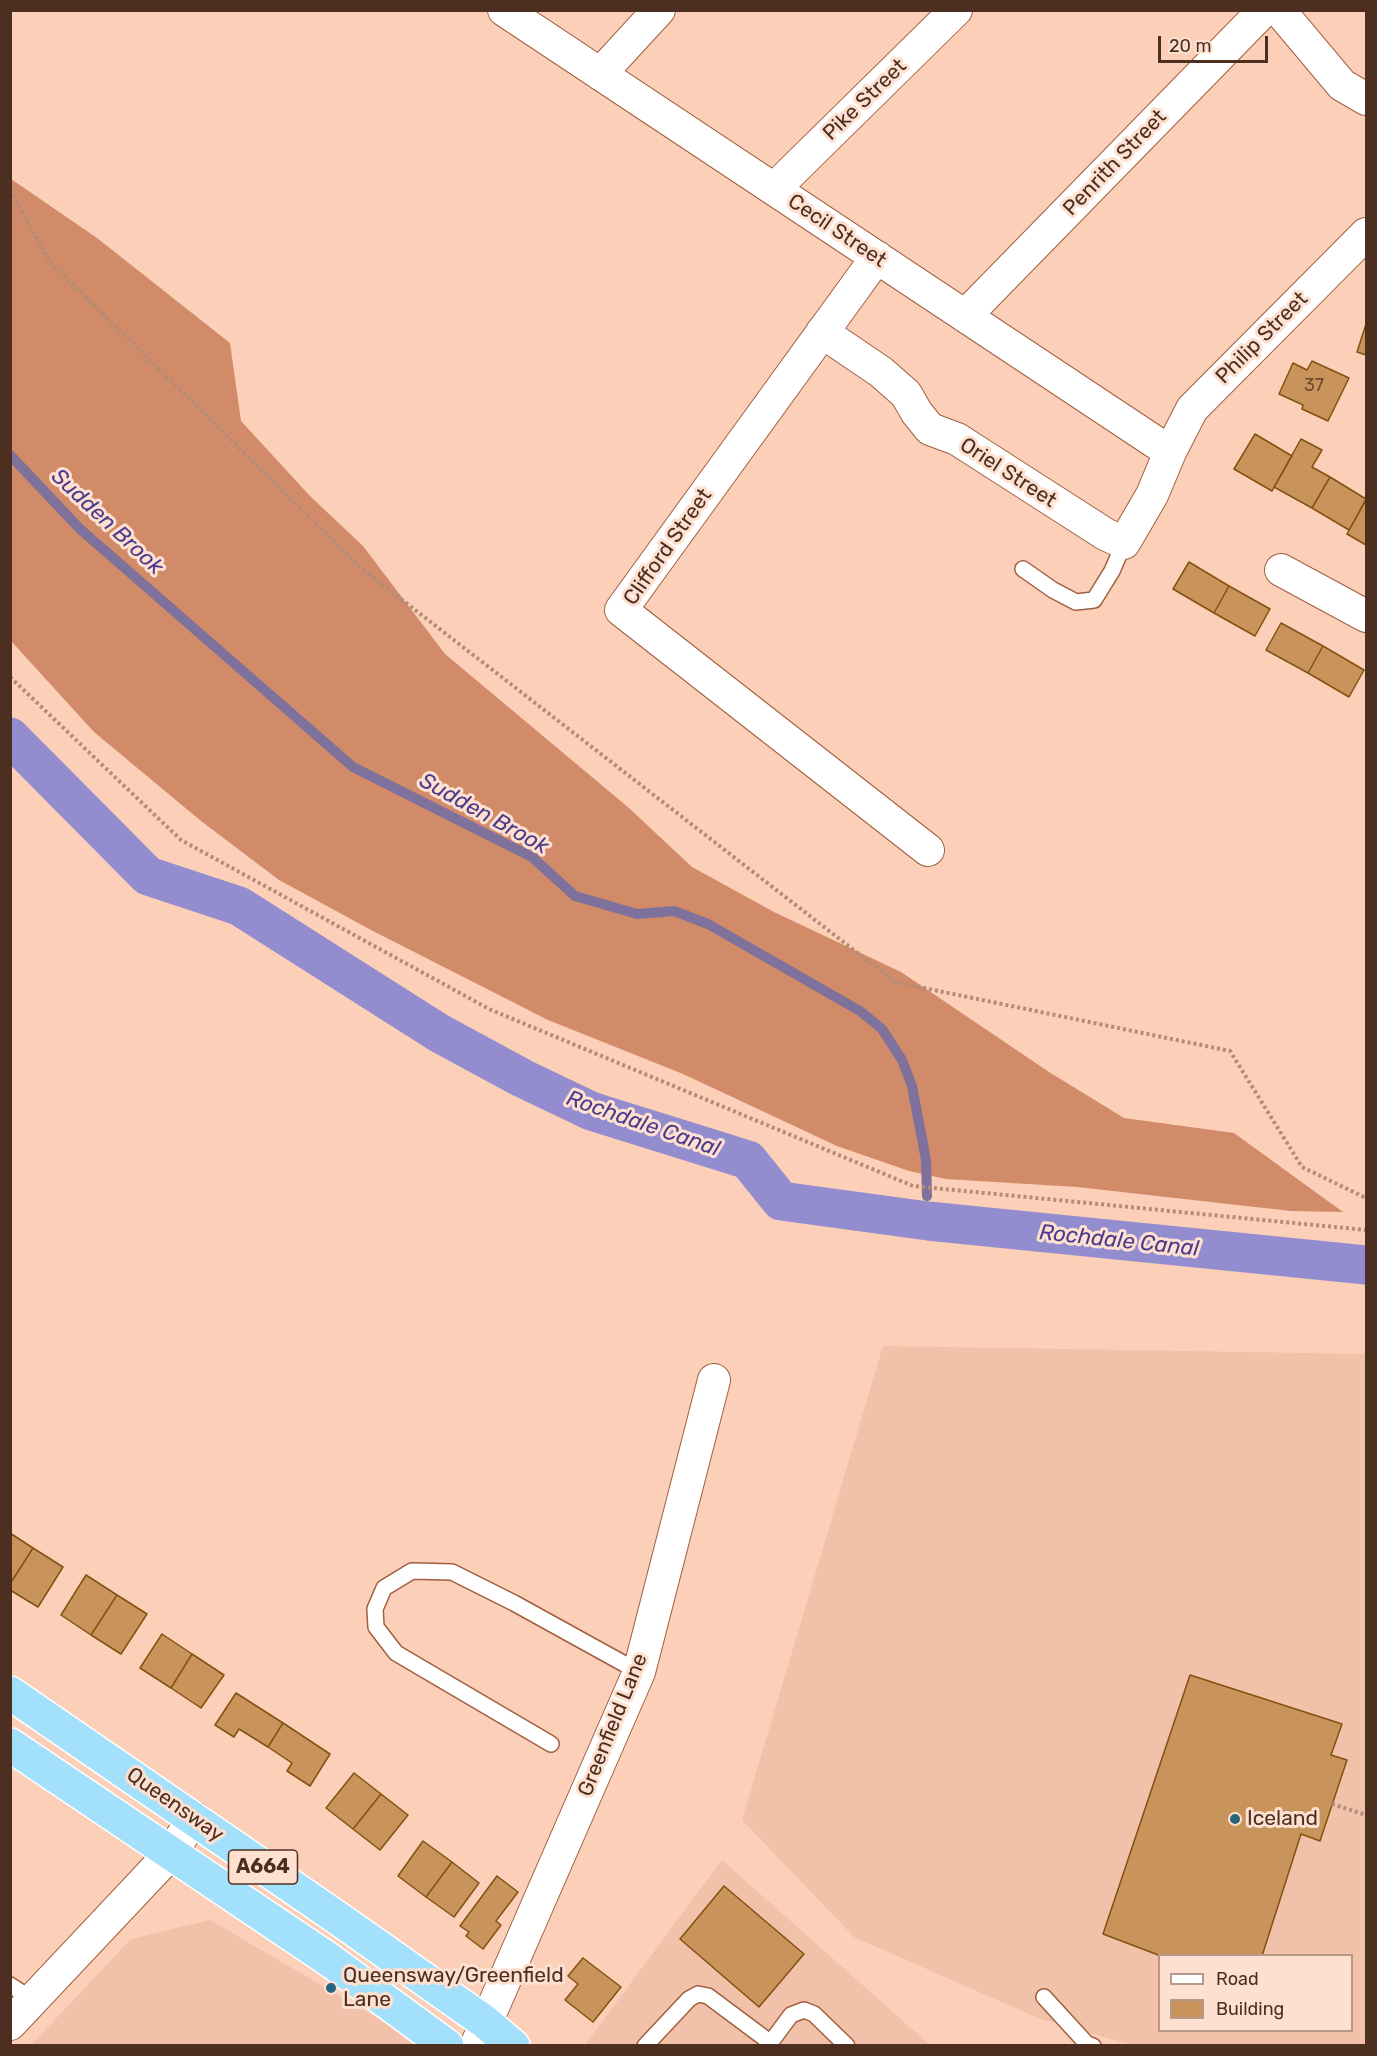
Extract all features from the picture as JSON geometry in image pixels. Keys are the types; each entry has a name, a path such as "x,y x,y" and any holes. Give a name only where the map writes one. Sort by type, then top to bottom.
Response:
{"highway":[{"name":"Queensway","path":"10,1693 194,1818 481,2034 513,2046"},
{"name":"Queensway","path":"10,1745 328,1959 447,2046"}],"street":[{"name":"Cecil Street","path":"504,10 1170,452"},
{"path":"600,74 659,10"},
{"name":"Pike Street","path":"774,189 956,10"},
{"name":"Penrith Street","path":"965,316 1264,10"},
{"path":"1279,10 1342,85 1366,99"},
{"name":"Philip Street","path":"1170,452 1192,409 1366,234"},
{"name":"Clifford Street","path":"877,257 621,610 928,850"},
{"name":"Oriel Street","path":"822,332 881,372 906,394 917,414 930,429 957,439 1088,524 1124,543"},
{"path":"1124,543 1152,495 1170,452"},
{"path":"1281,570 1366,616"},
{"name":"Greenfield Lane","path":"481,2034 639,1672 714,1380"},
{"path":"10,2024 22,1993 171,1852 194,1818"}],"lane":[{"path":"1023,569 1053,590 1076,602 1094,600 1112,571 1124,543"},
{"path":"550,1744 396,1653 376,1627 375,1608 384,1588 412,1571 452,1572 514,1603 639,1672"},
{"path":"645,2046 689,1999 698,1994 708,1996 770,2044 791,2015 804,2010 814,2014 847,2046"},
{"path":"1044,1998 1087,2044 1093,2046"}],"path":[{"path":"10,189 49,261 361,568 895,982 1230,1051 1302,1167 1366,1198"},
{"path":"10,677 181,840 489,1009 913,1186 1366,1230"},
{"path":"1332,1804 1366,1815"}],"shaded area":[{"path":"11,179 97,238 230,343 241,421 310,496 363,546 445,654 629,808 692,867 774,912 901,972 1049,1072 1124,1118 1234,1133 1343,1212 1291,1211 1077,1187 946,1179 909,1171 837,1146 683,1074 548,1020 371,930 279,880 201,821 94,732 11,641"},
{"path":"883,1346 1366,1354 1366,2045 1132,2045 1038,2018 854,1937 742,1820"},
{"path":"722,1860 930,2045 584,2046"},
{"path":"210,1920 391,2026 412,2045 31,2045 131,1939"}],"building":[{"path":"1366,324 1366,355 1357,352"},
{"path":"1312,361 1349,378 1328,421 1302,409 1303,405 1279,394 1293,363 1307,370"},
{"path":"1255,434 1292,456 1272,491 1234,469"},
{"path":"1301,439 1322,450 1312,467 1330,477 1312,508 1274,487"},
{"path":"1330,477 1366,499 1349,530 1312,508"},
{"path":"1366,500 1366,545 1347,534"},
{"path":"1189,562 1229,586 1214,613 1173,589"},
{"path":"1229,586 1270,609 1255,636 1214,613"},
{"path":"1281,623 1323,646 1308,673 1266,650"},
{"path":"1323,646 1364,670 1349,697 1308,673"},
{"path":"10,1533 33,1548 10,1584"},
{"path":"33,1548 63,1567 38,1607 10,1590 10,1584"},
{"path":"86,1575 117,1595 91,1635 61,1615"},
{"path":"117,1595 147,1614 121,1654 91,1635"},
{"path":"162,1634 192,1654 171,1688 140,1668"},
{"path":"192,1654 224,1675 201,1708 171,1688"},
{"name":"Iceland","path":"1190,1675 1342,1724 1331,1755 1347,1760 1320,1841 1301,1834 1263,1954 1158,1955 1103,1934"},
{"path":"236,1693 283,1723 268,1747 239,1729 234,1737 215,1725"},
{"path":"283,1723 330,1754 310,1786 287,1771 292,1763 268,1747"},
{"path":"354,1773 381,1794 353,1829 326,1808"},
{"path":"381,1794 408,1815 380,1850 353,1829"},
{"path":"423,1841 452,1862 426,1897 398,1876"},
{"path":"452,1862 479,1883 454,1917 426,1897"},
{"path":"497,1876 518,1892 496,1921 501,1925 483,1949 466,1936 469,1932 460,1926"},
{"path":"724,1886 804,1954 759,2007 680,1939"},
{"path":"583,1958 621,1987 593,2022 565,2000 578,1984 568,1976"}],"waterway":[{"name":"Sudden Brook","path":"10,455 80,529 353,767 532,857 575,896 637,914 674,911 708,924 860,1011 882,1029 902,1060 912,1086 926,1160 927,1196"},
{"name":"Rochdale Canal","path":"10,737 148,876 239,906 439,1033 522,1078 591,1111 748,1160 781,1201 928,1221 1366,1265"}],"place":[{"name":"Iceland","path":"1235,1819"},
{"name":"Queensway/Greenfield Lane","path":"331,1988"}]}
